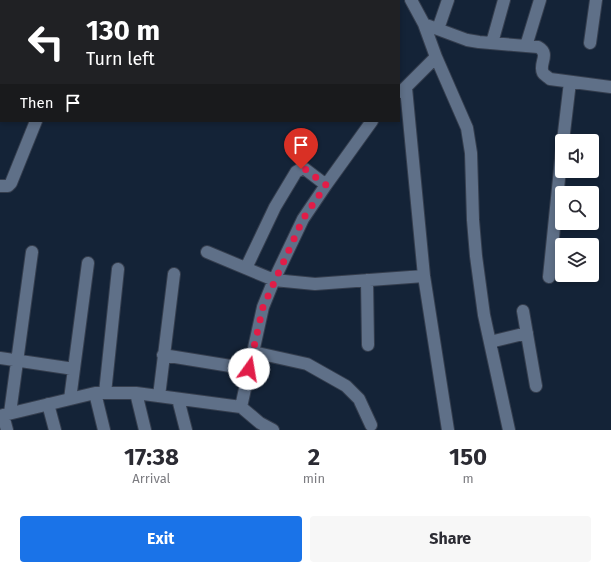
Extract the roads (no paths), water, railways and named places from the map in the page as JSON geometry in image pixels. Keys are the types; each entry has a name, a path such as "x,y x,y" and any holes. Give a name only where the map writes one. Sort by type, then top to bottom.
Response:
{"street":[{"path":"411,0 424,24 436,57 467,128 471,153 473,220 476,256 484,315 509,430"},
{"path":"438,29 448,0"},
{"path":"492,44 504,0"},
{"path":"526,46 540,0"},
{"path":"590,43 596,0"},
{"path":"424,24 467,40 492,44 538,46 544,54 543,73 550,79 611,87"},
{"path":"436,57 403,91 424,276 448,430"},
{"path":"564,134 570,82"},
{"path":"0,186 8,186 11,183 36,122"},
{"path":"241,407 263,307 274,280 303,219 371,122"},
{"path":"246,268 275,207 296,172 301,169 305,169 326,185"},
{"path":"549,277 559,178"},
{"path":"7,430 4,415 17,360 32,252"},
{"path":"207,252 274,280 315,284 424,276"},
{"path":"70,399 88,263"},
{"path":"104,430 100,393 118,269"},
{"path":"159,396 174,274"},
{"path":"367,280 368,346"},
{"path":"523,311 536,386"},
{"path":"490,342 527,333"},
{"path":"253,352 307,364 346,386 359,399 371,425"},
{"path":"163,355 249,369"},
{"path":"0,358 74,369"},
{"path":"4,415 100,393 136,393 241,407 259,426 273,430"},
{"path":"136,393 146,430"},
{"path":"178,399 186,430"},
{"path":"48,404 55,430"}]}
